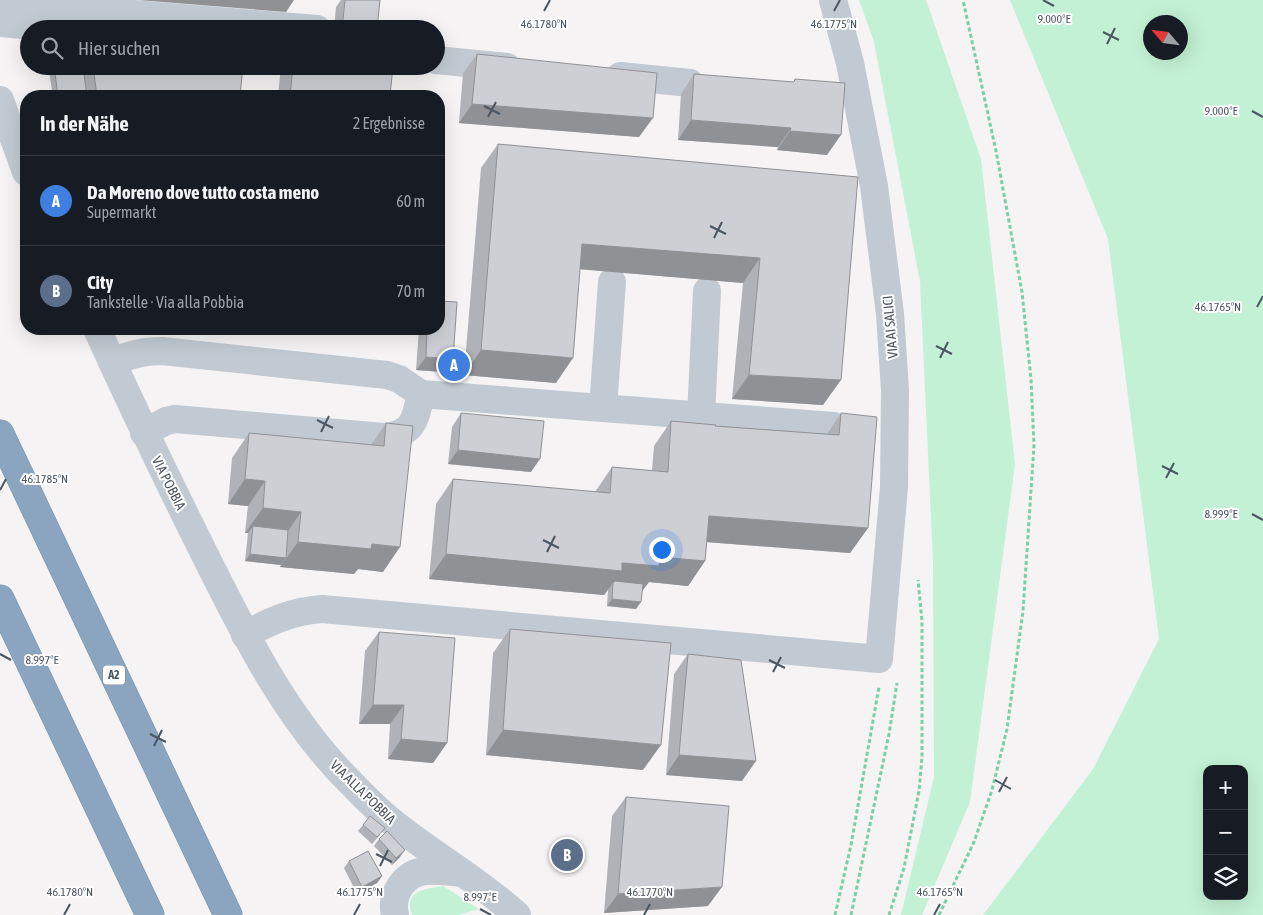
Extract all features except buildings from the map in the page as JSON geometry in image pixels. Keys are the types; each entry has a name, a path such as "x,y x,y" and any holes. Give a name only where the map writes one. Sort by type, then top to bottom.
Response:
{"highway":[{"name":"A2","path":"0,434 228,915"},
{"path":"0,599 150,915"}],"street":[{"name":"VIA AI SALICI","path":"833,0 850,63 874,186 890,314 895,390 894,487 880,659"},
{"path":"0,3 207,20"},
{"path":"0,23 20,25"},
{"path":"445,61 534,69"},
{"path":"592,74 690,83"},
{"path":"0,100 20,155"},
{"path":"603,408 612,282"},
{"path":"700,416 707,291"},
{"name":"VIA POBBIA","path":"100,335 144,433 245,635"},
{"path":"112,362 128,355 147,351 182,353 387,375 399,379 421,394 834,426"},
{"path":"144,433 166,421 176,419 384,437 395,436 405,432 415,419 421,394"},
{"path":"245,635 267,622 288,614 322,609 880,659"},
{"name":"VIA ALLA POBBIA","path":"245,635 270,679 325,755 379,810 404,831 501,901 517,915"},
{"path":"395,915 394,900 398,889 414,874 425,871 462,873"}],"path":[{"path":"939,915 974,842 992,790 1007,729 1023,611 1034,445 1031,379 1022,292 996,151 963,0"},
{"path":"889,915 904,868 920,783 922,757 922,621 917,574"},
{"path":"835,915 881,677 880,659"}],"green space":[{"path":"859,0 926,0 981,159 1015,464 970,802 922,915 901,915 934,777 933,561 920,281 874,42"},
{"path":"1010,0 1263,0 1263,915 983,915 1093,769 1159,639 1108,239"},
{"path":"443,886 479,909 458,915 412,915 410,907 413,896 423,890"}],"place":[{"name":"Da Moreno dove tutto costa meno","path":"454,365"},
{"name":"City","path":"567,855"}]}
